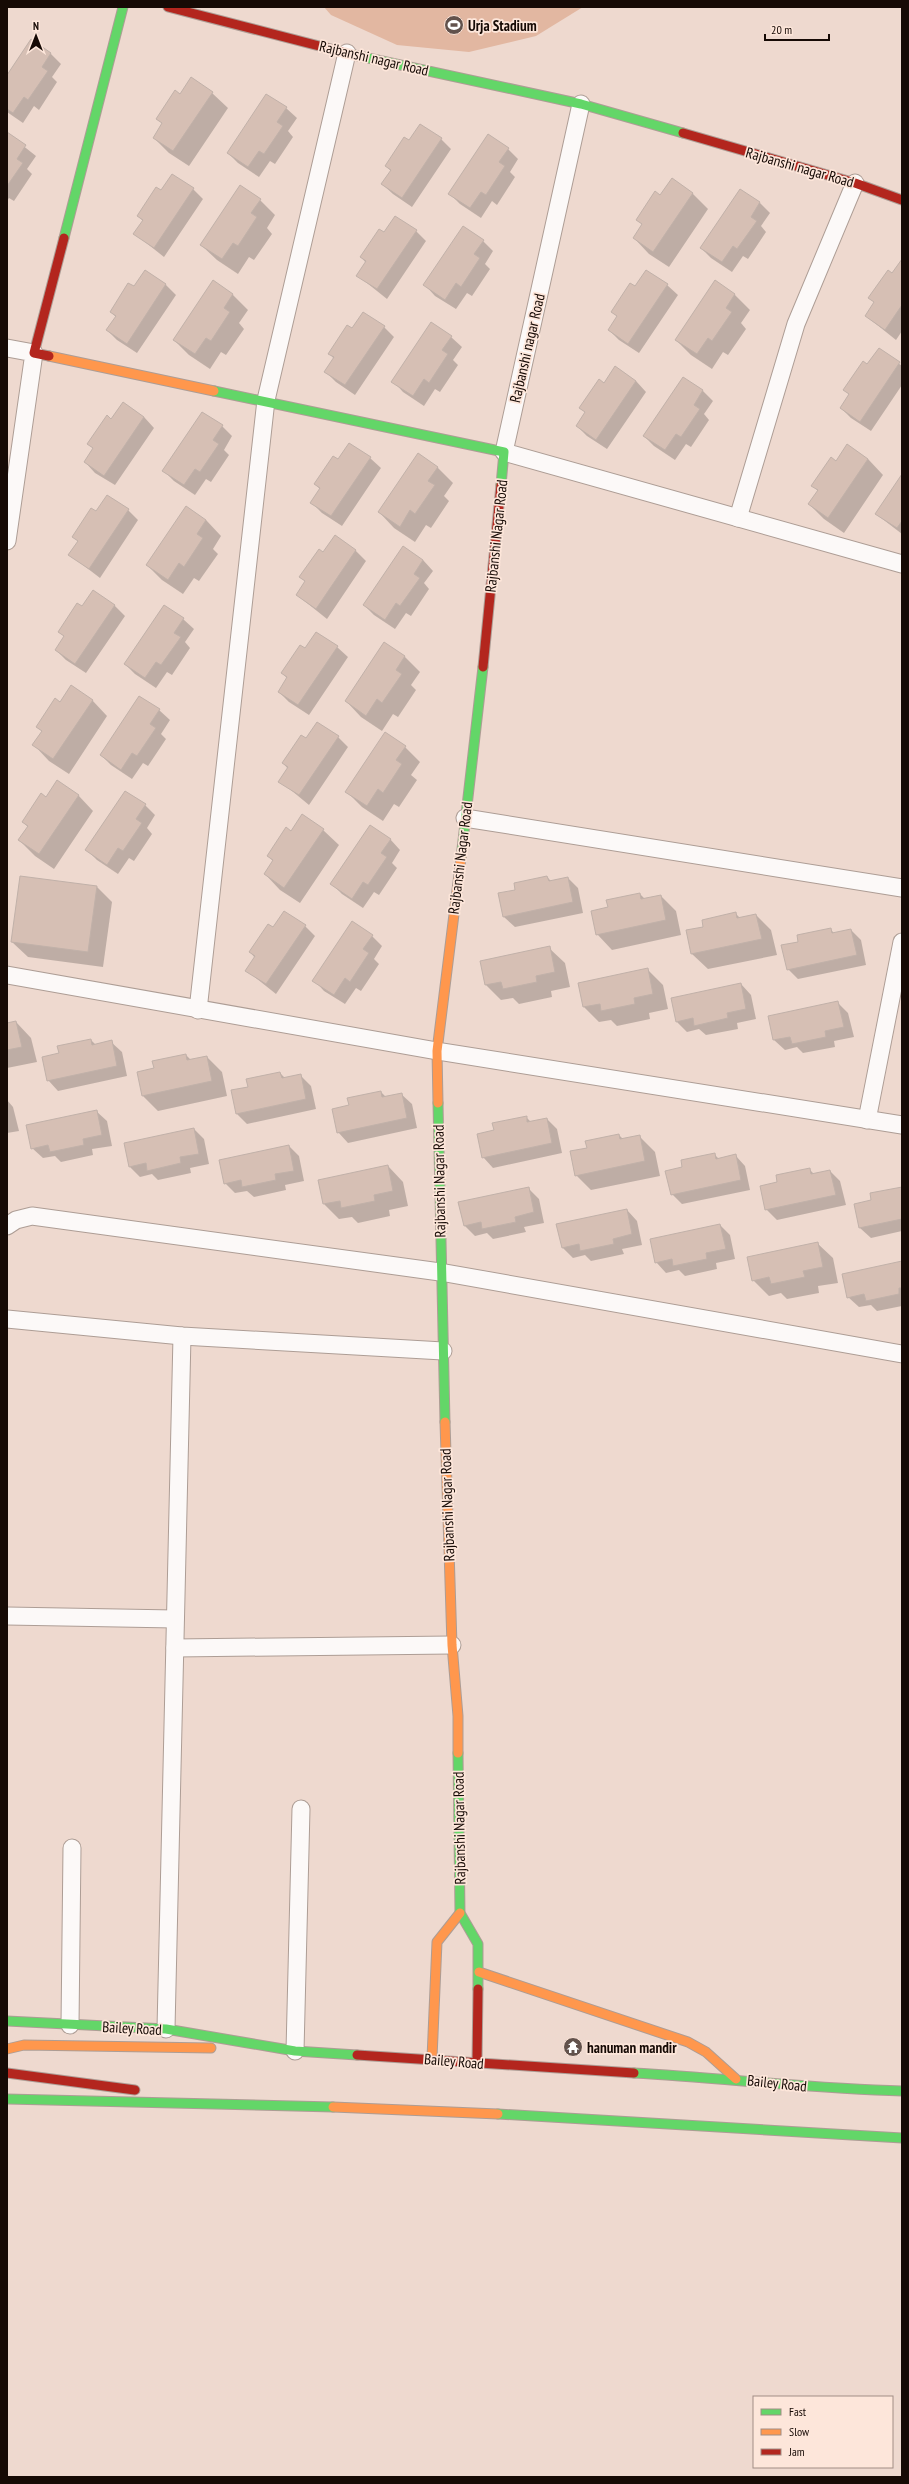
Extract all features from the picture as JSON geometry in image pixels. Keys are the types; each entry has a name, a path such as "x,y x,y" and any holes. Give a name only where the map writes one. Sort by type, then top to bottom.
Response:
{"main road":[{"path":"123,7 34,353 266,400 504,452"},
{"name":"Rajbanshi nagar Road","path":"168,7 347,52 581,104 856,183 902,200"},
{"name":"Rajbanshi Nagar Road","path":"477,2064 479,1972 478,1944 460,1913 458,1716 452,1645 440,1272 436,1051 465,818 504,452"},
{"path":"432,2058 438,1942 460,1913"},
{"path":"479,1972 688,2042 706,2052 736,2079"},
{"name":"Bailey Road","path":"7,2022 166,2029 295,2051 432,2058 477,2064 736,2079 844,2090 902,2091"},
{"path":"7,2049 24,2045 278,2049"},
{"path":"7,2073 144,2091"},
{"path":"160,2093 237,2103"},
{"path":"7,2099 237,2103 527,2114 902,2138"}],"street":[{"path":"198,1010 266,400 347,52"},
{"name":"Rajbanshi nagar Road","path":"504,452 581,104"},
{"path":"738,518 796,324 856,183"},
{"path":"7,348 34,353 7,541"},
{"path":"504,452 902,564"},
{"path":"465,818 902,888"},
{"path":"867,1120 902,942"},
{"path":"7,975 436,1051 902,1125"},
{"path":"7,1226 16,1220 32,1216 440,1272 902,1354"},
{"path":"7,1319 182,1336 443,1351"},
{"path":"166,2029 182,1336"},
{"path":"7,1616 175,1620"},
{"path":"175,1648 452,1645"},
{"path":"295,2051 301,1809"},
{"path":"70,2025 72,1848"}],"shaded area":[{"name":"Urja Stadium","path":"324,7 583,7 536,36 469,52 397,45 331,15"}],"building":[{"path":"31,39 51,53 42,67 48,71 28,100 24,97 13,113 7,109 7,75"},
{"path":"191,77 213,92 173,151 153,138 162,123 156,119 175,90 180,94"},
{"path":"266,94 287,107 277,122 283,126 264,154 259,151 248,167 227,153"},
{"path":"420,124 442,138 402,198 381,184 391,170 385,166 404,137 409,140"},
{"path":"7,132 26,145 17,159 23,163 7,186"},
{"path":"488,134 509,148 499,162 505,166 486,195 481,192 470,208 448,194"},
{"path":"172,174 194,188 154,248 133,234 143,220 137,216 156,187 161,190"},
{"path":"672,178 693,193 653,252 633,238 642,224 636,220 655,191 660,195"},
{"path":"240,185 261,199 251,213 257,217 238,246 233,243 222,259 200,245"},
{"path":"740,189 760,202 751,217 757,221 737,249 733,246 722,262 700,248"},
{"path":"395,216 417,230 377,289 356,276 366,261 360,257 379,229 384,232"},
{"path":"463,226 484,240 474,254 480,258 461,287 456,283 445,300 423,285"},
{"path":"902,259 902,305 885,330 865,316 874,302 868,298 888,270 892,273"},
{"path":"145,270 166,284 127,344 106,330 116,316 110,312 128,283 134,286"},
{"path":"646,270 668,284 628,344 608,330 617,316 611,312 630,283 635,286"},
{"path":"213,280 233,294 224,308 230,312 211,341 206,338 195,354 173,340"},
{"path":"715,280 735,294 726,308 732,312 712,341 708,338 697,354 675,340"},
{"path":"363,312 385,326 345,385 324,372 334,357 328,354 347,325 352,328"},
{"path":"431,322 452,336 442,350 448,354 429,383 424,379 413,396 391,382"},
{"path":"879,348 900,362 860,422 840,408 849,394 843,390 863,361 867,364"},
{"path":"615,366 636,381 596,440 576,426 585,412 579,408 599,379 604,383"},
{"path":"683,377 703,390 694,405 700,409 681,437 676,434 665,450 643,436"},
{"path":"123,402 144,417 104,476 84,462 93,448 87,444 107,415 111,419"},
{"path":"202,412 223,425 213,440 219,444 200,472 195,469 184,485 162,471"},
{"path":"349,443 371,457 331,516 310,503 320,488 314,484 333,456 338,459"},
{"path":"847,444 868,459 828,518 808,504 818,490 811,486 831,457 836,461"},
{"path":"418,453 438,467 428,481 435,485 415,514 410,510 400,527 378,512"},
{"path":"902,474 902,521 897,528 875,514"},
{"path":"107,495 129,509 89,569 68,555 78,541 72,537 91,508 96,511"},
{"path":"186,506 206,520 197,534 203,538 184,567 179,563 168,580 146,565"},
{"path":"335,535 356,550 316,609 296,595 305,581 299,577 319,549 323,552"},
{"path":"403,546 423,560 414,574 420,578 400,606 396,603 385,620 363,605"},
{"path":"93,590 115,605 75,664 55,650 64,636 58,632 77,603 82,606"},
{"path":"164,605 184,618 174,633 181,637 161,665 156,662 145,678 124,664"},
{"path":"316,632 338,646 298,705 278,692 287,677 281,673 300,645 305,648"},
{"path":"384,642 405,656 396,670 402,674 382,703 377,699 366,716 345,701"},
{"path":"71,685 93,700 53,759 32,745 42,731 36,727 55,698 60,702"},
{"path":"139,696 160,709 150,724 156,728 137,756 132,753 121,770 100,755"},
{"path":"317,722 339,736 299,795 278,782 288,767 282,763 301,735 306,738"},
{"path":"385,732 406,746 396,760 402,764 383,793 378,789 367,806 345,792"},
{"path":"57,780 79,795 39,854 18,840 28,826 22,822 41,793 46,797"},
{"path":"125,791 146,804 136,819 142,823 123,851 118,848 107,865 85,850"},
{"path":"302,814 324,829 284,888 264,874 273,860 267,856 286,827 291,831"},
{"path":"370,825 391,839 381,853 387,857 368,885 363,882 352,899 330,884"},
{"path":"20,876 97,886 88,952 11,942"},
{"path":"547,876 549,881 568,877 573,902 503,917 498,893 515,890 514,883"},
{"path":"640,893 641,899 661,895 666,920 596,935 591,911 608,907 606,900"},
{"path":"284,911 306,925 266,984 245,971 255,956 249,952 268,924 273,927"},
{"path":"736,912 737,918 756,914 762,939 691,954 686,930 703,927 702,920"},
{"path":"352,921 373,935 363,949 369,953 350,982 345,978 334,995 312,981"},
{"path":"831,928 832,933 851,929 857,955 787,970 781,945 798,942 797,935"},
{"path":"550,946 555,972 536,976 537,982 503,989 501,982 485,985 480,961"},
{"path":"648,968 653,994 634,998 635,1004 601,1011 600,1004 583,1007 578,983"},
{"path":"741,983 746,1009 727,1013 728,1018 694,1026 693,1018 676,1022 671,998"},
{"path":"838,1001 844,1027 825,1031 826,1037 792,1044 790,1037 773,1040 768,1016"},
{"path":"16,1021 22,1047 7,1050 7,1023"},
{"path":"91,1039 92,1045 112,1040 117,1066 47,1081 42,1057 59,1053 57,1046"},
{"path":"186,1054 187,1060 207,1056 212,1081 142,1096 137,1072 154,1068 152,1061"},
{"path":"280,1072 282,1078 301,1074 306,1099 236,1114 231,1090 248,1087 246,1079"},
{"path":"381,1091 382,1097 402,1093 407,1118 337,1133 332,1109 349,1105 347,1098"},
{"path":"97,1110 102,1135 83,1139 84,1145 50,1152 48,1145 31,1149 26,1125"},
{"path":"527,1116 527,1122 547,1118 552,1143 482,1158 477,1134 494,1130 492,1123"},
{"path":"194,1128 199,1154 180,1157 181,1163 147,1171 146,1163 129,1167 124,1143"},
{"path":"619,1134 620,1139 640,1135 645,1161 575,1176 570,1151 587,1148 585,1141"},
{"path":"289,1145 294,1171 275,1174 276,1180 242,1187 241,1180 224,1184 219,1160"},
{"path":"715,1153 716,1159 736,1154 741,1180 671,1195 665,1171 682,1167 681,1160"},
{"path":"388,1165 393,1191 374,1195 375,1201 341,1208 340,1201 323,1204 318,1180"},
{"path":"810,1168 811,1174 830,1170 836,1195 765,1210 760,1186 777,1182 776,1175"},
{"path":"529,1187 534,1212 515,1217 516,1222 482,1229 481,1222 464,1226 458,1202"},
{"path":"902,1187 902,1219 859,1228 854,1204 871,1200 870,1193"},
{"path":"627,1209 632,1234 613,1239 614,1244 580,1251 579,1244 562,1248 556,1224"},
{"path":"720,1224 726,1249 706,1253 707,1259 673,1266 672,1259 655,1263 650,1239"},
{"path":"818,1242 823,1267 803,1271 805,1277 771,1284 769,1277 752,1281 747,1257"},
{"path":"902,1261 902,1288 899,1288 899,1294 866,1301 864,1294 847,1298 842,1274"}],"traffic: fast":[{"path":"64,238 123,7"},
{"path":"354,55 581,104 683,133"},
{"path":"214,391 504,452 501,485"},
{"path":"461,858 483,667"},
{"path":"438,1103 445,1422"},
{"path":"458,1753 460,1913 478,1944 478,1989"},
{"path":"7,2021 166,2029 295,2051 357,2055"},
{"path":"634,2073 835,2088 902,2091"},
{"path":"7,2099 333,2107"},
{"path":"498,2114 902,2138"}],"traffic: slow":[{"path":"49,356 214,391"},
{"path":"438,1103 437,1051 461,858"},
{"path":"445,1422 452,1645 458,1716 458,1753"},
{"path":"432,2058 437,1942 460,1913"},
{"path":"479,1972 688,2042 706,2052 736,2079"},
{"path":"7,2049 24,2045 211,2048"},
{"path":"333,2107 498,2114"}],"traffic: jam":[{"path":"168,7 354,55"},
{"path":"683,133 855,183 902,200"},
{"path":"49,356 34,353 64,238"},
{"path":"483,667 501,485"},
{"path":"477,2063 478,1989"},
{"path":"357,2055 634,2073"},
{"path":"7,2073 135,2090"}],"place":[{"name":"Urja Stadium","path":"454,25"},
{"name":"hanuman mandir","path":"573,2047"}]}
